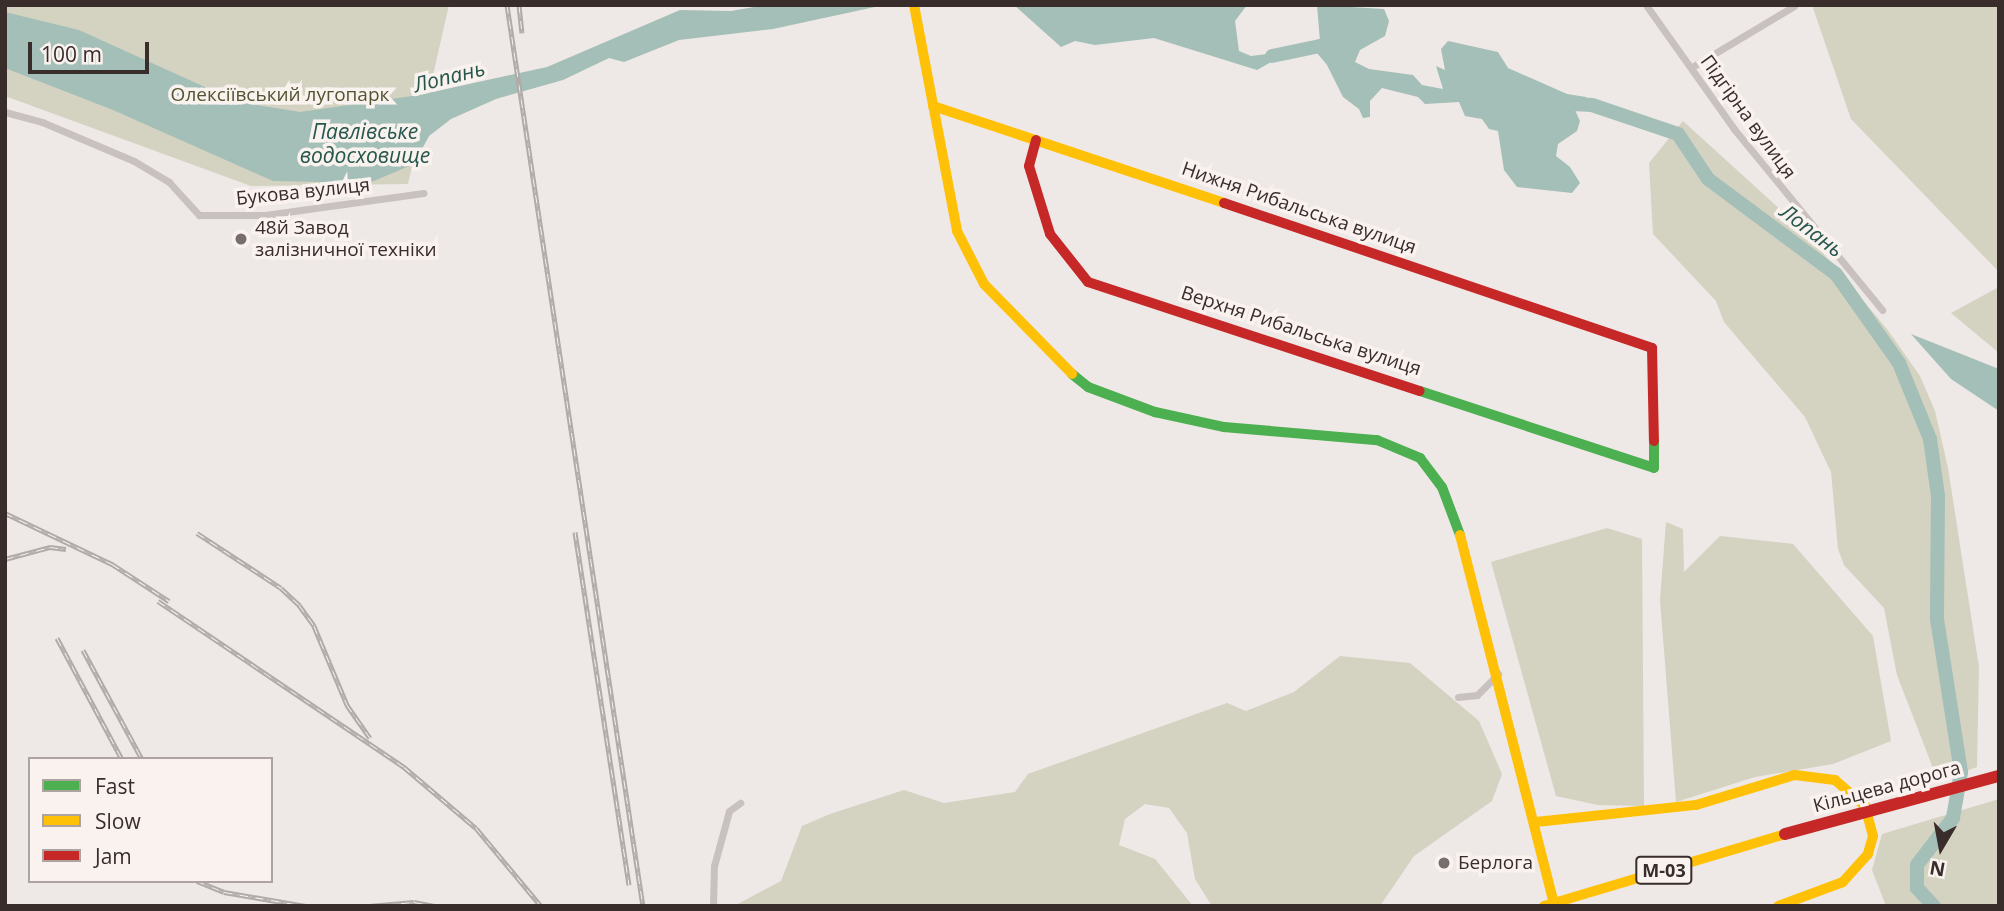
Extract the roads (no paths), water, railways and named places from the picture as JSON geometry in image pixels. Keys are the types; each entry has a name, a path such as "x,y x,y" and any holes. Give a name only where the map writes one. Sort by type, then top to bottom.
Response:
{"main road":[{"path":"914,5 957,231 984,284 1024,330 1088,387 1155,412 1224,427 1377,440 1420,458 1442,487 1457,524 1536,822 1549,904"},
{"name":"Нижня Рибальська вулиця","path":"933,106 1652,348 1654,468"},
{"name":"Верхня Рибальська вулиця","path":"1036,139 1029,166 1050,234 1077,273 1088,282 1654,468"},
{"path":"1536,822 1696,805 1808,774 1847,786 1865,806 1875,826 1868,854 1851,877 1778,906"},
{"name":"Кільцева дорога","path":"1549,904 1785,834 1999,776"}],"street":[{"name":"Підгірна вулиця","path":"1646,5 1756,158 1882,310"},
{"path":"1692,67 1794,6"},
{"name":"Букова вулиця","path":"5,112 42,122 134,161 169,182 200,215 265,215 423,193"},
{"path":"1458,697 1477,695 1498,674"},
{"path":"713,906 714,866 729,810 740,803"}],"water":[{"name":"Павлівське водосховище","path":"765,5 884,5 773,29 679,40 624,62 609,58 563,80 496,99 451,119 429,136 414,164 369,183 273,181 113,110 5,68 5,12 79,30 238,102 300,112 419,95 547,67 680,10 731,11"},
{"path":"1014,5 1247,5 1235,21 1239,51 1251,56 1291,51 1257,70 1154,38 1095,45 1075,41 1061,47"},
{"path":"1317,5 1384,9 1389,21 1385,36 1360,50 1355,62 1369,69 1413,75 1422,85 1443,89 1436,66 1445,70 1441,49 1448,41 1498,52 1508,68 1567,94 1586,97 1592,105 1575,110 1580,121 1577,131 1558,144 1556,156 1570,167 1580,183 1572,193 1517,187 1504,170 1498,131 1489,129 1482,119 1465,116 1459,102 1425,104 1418,97 1382,88 1370,101 1370,117 1363,118 1359,109 1343,97 1321,53"},
{"path":"1911,334 1999,369 1999,411 1951,379"}],"waterway":[{"name":"Лопань","path":"1272,56 1320,46 1332,60"},
{"name":"Лопань","path":"1573,104 1592,105 1678,134 1708,179 1836,274 1899,363 1930,439 1938,496 1937,619 1961,772 1953,818 1917,865 1917,888 1934,906"}],"railway":[{"path":"507,5 643,906"},
{"path":"519,5 522,33"},
{"path":"5,513 112,564 169,601"},
{"path":"575,532 629,885"},
{"path":"197,533 281,588 299,605 314,626 347,705 370,738"},
{"path":"5,559 50,547 66,549"},
{"path":"158,601 404,767 476,828 541,906"},
{"path":"57,638 121,757"},
{"path":"83,650 141,757"},
{"path":"202,883 224,892 306,906"},
{"path":"369,906 414,902 435,906"}],"place":[{"name":"48й Завод залізничної техніки","path":"241,239"},
{"name":"Берлога","path":"1444,863"}],"park label":[{"name":"Олексіївський лугопарк","path":"280,95"}]}
